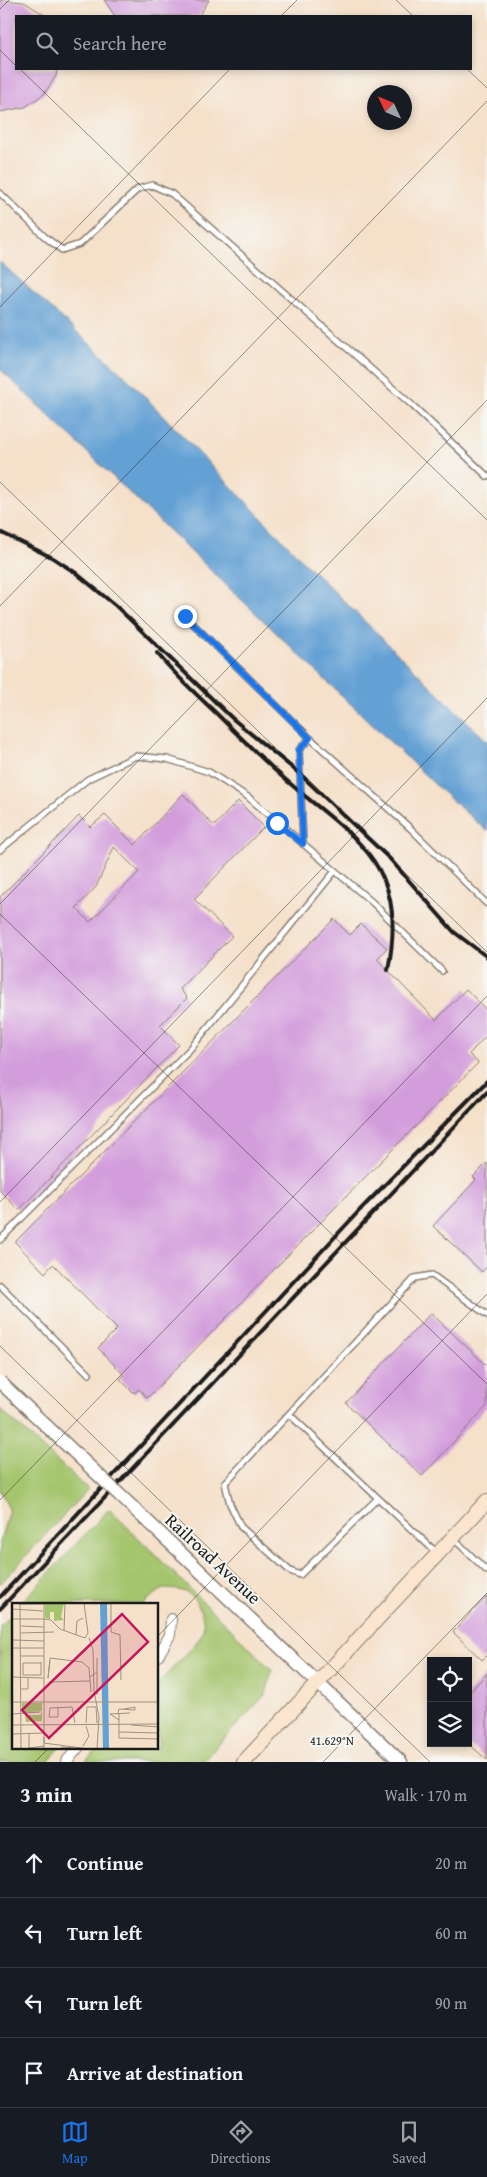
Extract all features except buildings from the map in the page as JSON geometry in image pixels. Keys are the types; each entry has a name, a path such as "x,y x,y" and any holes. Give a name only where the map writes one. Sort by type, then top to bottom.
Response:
{"main road":[{"path":"244,1762 487,1501"}],"street":[{"name":"Railroad Avenue","path":"0,1382 401,1762"},
{"path":"159,1654 170,1635 171,1619"},
{"path":"66,1762 76,1750"}],"lane":[{"path":"0,193 45,237 62,250 80,244 138,189 152,185 172,194 405,400 487,476"},
{"path":"185,616 310,738 410,828 487,904"},
{"path":"303,844 299,750 310,738"},
{"path":"0,850 88,779 136,756 167,759 209,772 248,797 373,903 442,971"},
{"path":"0,1240 191,1048 335,871"},
{"path":"378,1498 300,1574 290,1571 241,1527 230,1504 225,1483 415,1278 432,1275 487,1315"},
{"path":"0,1285 89,1374"},
{"path":"289,1414 438,1554"},
{"path":"453,1538 487,1571"}],"green space":[{"path":"0,1409 88,1489 0,1584 0,1542 9,1509 0,1490"},
{"path":"109,1509 272,1670 266,1694 202,1762 85,1762 96,1750 159,1750 159,1682 200,1638 203,1622 200,1609 193,1598 183,1591 176,1589 163,1589 146,1603 21,1603"},
{"path":"12,1614 12,1750 58,1750 47,1762 0,1762 0,1626"}],"water":[{"path":"0,262 123,374 304,562 487,741 487,831 446,795 0,369"}],"railway":[{"path":"0,532 53,558 76,573 116,606 233,719 301,775 390,859 454,932 487,957"},
{"path":"157,653 186,685 263,759 329,815 368,854 382,875 390,901 393,932 388,970"},
{"path":"0,1597 360,1210 487,1081"},
{"path":"0,1609 487,1092"}],"route":[{"path":"185,616 310,738 299,750 303,844 277,823"}]}
